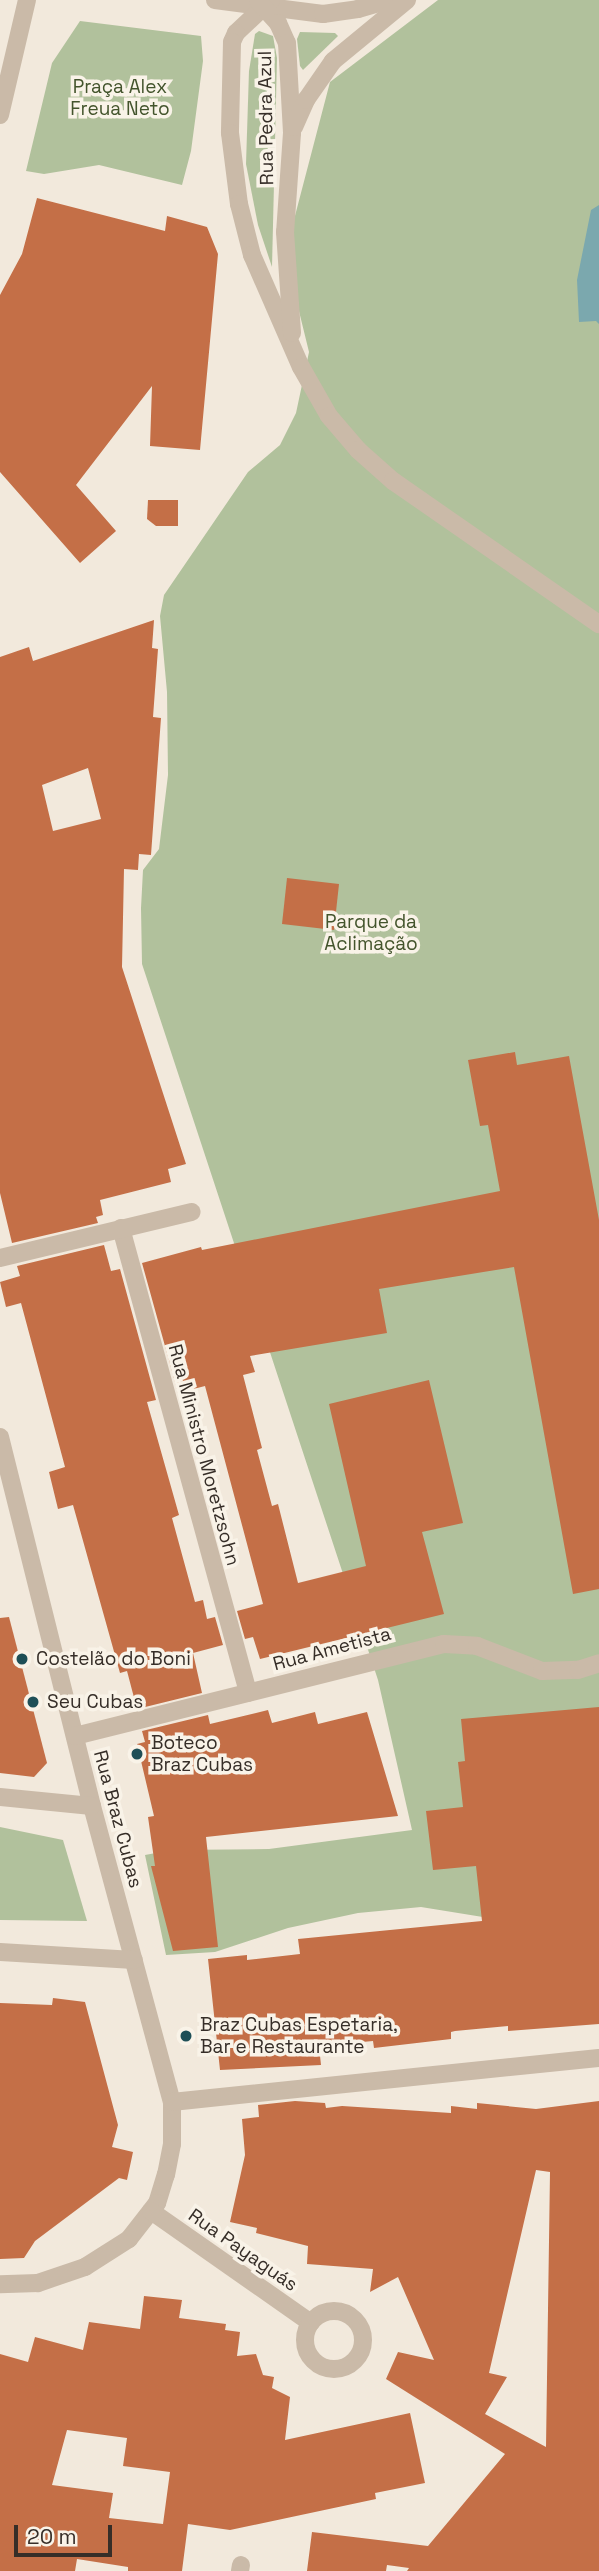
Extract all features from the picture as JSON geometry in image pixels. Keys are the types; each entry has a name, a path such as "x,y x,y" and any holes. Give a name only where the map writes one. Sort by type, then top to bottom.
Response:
{"street":[{"path":"0,115 27,0"},
{"path":"215,0 264,3 323,13 358,9 389,0"},
{"path":"292,133 306,100 333,61 407,0"},
{"name":"Rua Pedra Azul","path":"293,344 285,232 292,133 287,43 278,23 264,3 236,33 232,42 230,133 233,169 252,254 301,367 329,416 358,450 393,481 599,624"},
{"path":"0,1258 192,1212"},
{"name":"Rua Ministro Moretzsohn","path":"121,1228 248,1693"},
{"name":"Rua Braz Cubas","path":"0,1437 92,1806 172,2102 168,2164 157,2203 129,2239 85,2267 38,2283 0,2284"},
{"name":"Rua Ametista","path":"75,1736 451,1643 477,1646 542,1671 578,1670 599,1664"},
{"path":"0,1797 92,1806"},
{"path":"0,1952 134,1960"},
{"path":"172,2102 599,2058"},
{"name":"Rua Payaguás","path":"151,2211 311,2323"}],"green space":[{"name":"Parque da Aclimação","path":"438,0 599,0 599,1904 489,1918 421,1907 358,1913 288,1928 215,1952 166,1955 145,1855 172,1850 269,1849 412,1830 378,1680 142,964 141,908 143,870 159,849 168,775 167,692 160,616 164,595 248,472 280,445 296,413 309,352 285,254 330,82"},
{"name":"Praça Alex Freua Neto","path":"80,21 201,36 203,61 191,151 182,185 99,165 44,174 26,171 52,63"},
{"path":"259,31 273,36 277,58 272,267 258,225 246,164 249,71 255,34"},
{"path":"300,32 335,33 338,36 303,70 300,66 297,39"},
{"path":"0,1827 63,1840 87,1921 0,1920"}],"water":[{"path":"599,205 599,324 596,321 579,322 577,280 591,210"}],"building":[{"path":"37,198 165,231 167,216 207,227 218,254 200,450 150,446 152,386 76,485 116,531 80,563 0,472 0,295 22,254"},
{"path":"148,500 178,500 178,526 156,526 147,519"},
{"path":"154,620 152,648 158,649 153,717 161,718 151,855 139,854 138,870 124,869 122,967 186,1164 168,1169 171,1182 100,1200 103,1215 96,1217 98,1223 12,1243 0,1193 0,657 29,647 33,661","holes":["88,768 101,819 53,831 42,785"]},
{"path":"287,878 339,884 334,930 282,924"},
{"path":"515,1052 517,1065 569,1056 599,1220 599,1589 573,1594 514,1267 379,1289 387,1333 250,1356 255,1372 243,1375 262,1448 257,1450 272,1506 278,1504 298,1583 366,1566 329,1404 429,1380 463,1523 422,1532 444,1614 260,1659 253,1637 245,1639 237,1611 263,1604 205,1386 178,1393 142,1263 201,1247 202,1250 500,1191 488,1125 480,1126 468,1060"},
{"path":"104,1245 111,1271 120,1269 156,1400 147,1402 179,1515 172,1518 195,1602 203,1600 207,1619 215,1617 223,1645 193,1653 202,1693 137,1709 127,1671 120,1673 73,1505 58,1509 49,1472 65,1467 21,1303 6,1307 0,1282 20,1276 17,1266"},
{"path":"9,1617 47,1763 34,1777 0,1773 0,1618"},
{"path":"599,1707 599,2024 508,2031 508,2026 455,2031 451,2032 451,2039 374,2048 373,2041 319,2046 321,2065 220,2070 208,1959 247,1955 247,1960 300,1954 298,1939 482,1921 476,1866 433,1870 426,1811 463,1807 458,1762 465,1761 461,1719"},
{"path":"268,1710 272,1723 315,1712 318,1724 367,1712 398,1816 206,1837 218,1947 173,1951 151,1866 155,1866 148,1817 154,1816 137,1744 145,1742 142,1731 208,1715 210,1724"},
{"path":"53,1998 85,2002 118,2125 112,2147 133,2152 127,2180 119,2178 35,2241 24,2258 0,2259 0,2003 52,2005"},
{"path":"295,2101 325,2103 326,2108 342,2106 451,2113 451,2106 477,2109 477,2103 536,2109 599,2101 599,2571 407,2571 409,2568 387,2565 386,2571 307,2571 312,2532 428,2546 505,2454 386,2379 398,2352 434,2360 398,2277 370,2292 373,2269 307,2264 308,2246 256,2233 257,2228 230,2222 245,2155 242,2119 259,2117 258,2105","holes":["536,2170 550,2172 546,2447 485,2414 507,2377 489,2373"]},
{"path":"144,2296 182,2300 179,2318 226,2324 225,2330 240,2332 237,2356 256,2354 263,2375 274,2377 272,2388 290,2397 285,2440 410,2413 425,2483 375,2493 376,2499 230,2530 188,2524 182,2571 128,2571 128,2567 77,2559 75,2571 0,2571 0,2354 28,2362 35,2337 83,2350 89,2322 140,2329","holes":["67,2430 127,2438 123,2466 170,2472 163,2524 109,2518 113,2493 52,2485"]}],"place":[{"name":"Costelão do Boni","path":"22,1659"},
{"name":"Seu Cubas","path":"33,1702"},
{"name":"Boteco Braz Cubas","path":"137,1754"},
{"name":"Braz Cubas Espetaria, Bar e Restaurante","path":"186,2036"}]}
